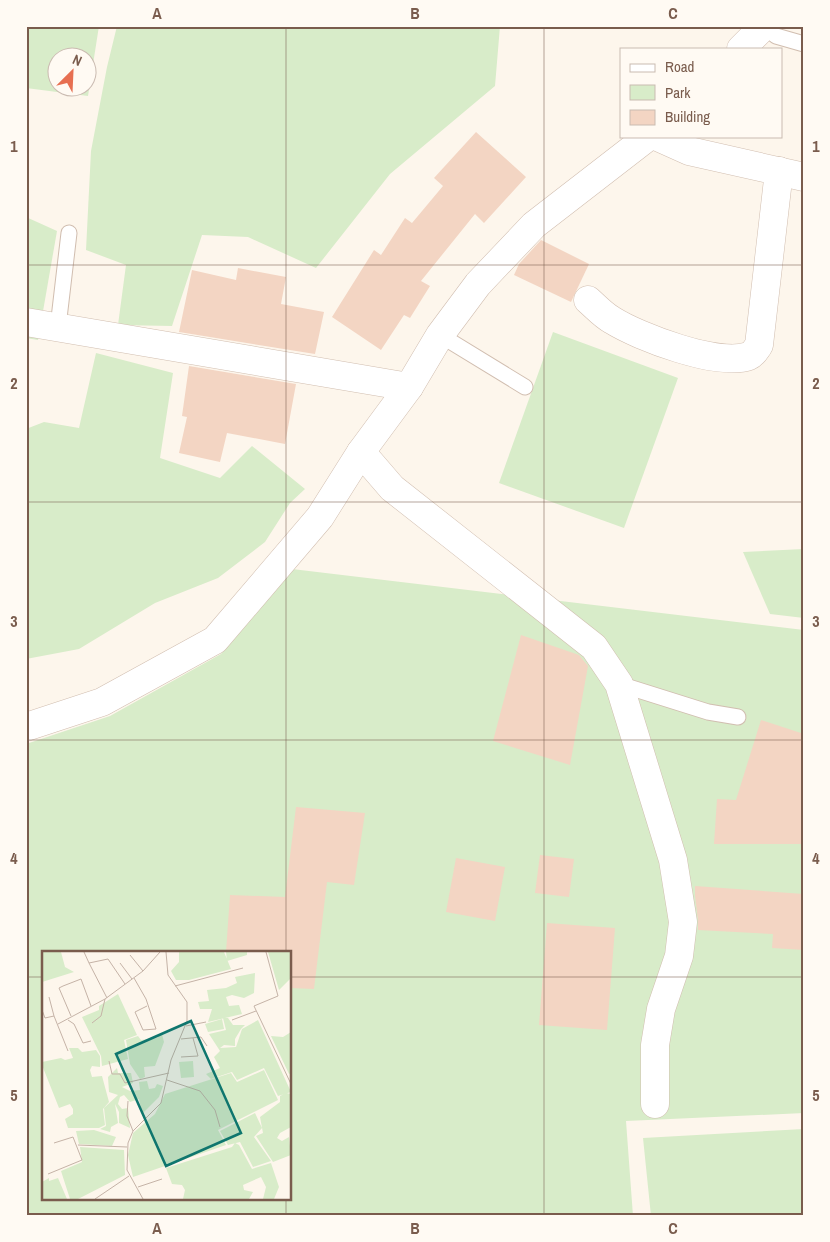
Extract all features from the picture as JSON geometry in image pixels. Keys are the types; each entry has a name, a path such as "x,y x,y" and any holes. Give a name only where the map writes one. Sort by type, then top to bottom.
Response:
{"street":[{"path":"742,48 764,26"},
{"path":"26,726 102,702 215,640 320,517 361,452 409,387 440,335 478,284 534,224 646,138"},
{"path":"588,300 611,320 637,333 684,351 732,358 750,356 759,345 791,174 689,151 660,138"},
{"path":"26,322 409,387"},
{"path":"361,452 392,488 594,647 619,684 673,860 683,922 679,956 661,1009 655,1045 655,1104"}],"lane":[{"path":"764,26 776,36 804,44"},
{"path":"58,328 69,234"},
{"path":"440,335 525,387"},
{"path":"619,684 708,712 738,717"}],"green space":[{"path":"26,26 99,26 96,48 48,48 48,91 26,88"},
{"path":"117,26 500,26 495,86 390,174 316,268 248,237 202,235 172,326 118,325 126,265 86,250 91,151"},
{"path":"26,217 57,231 38,340 26,338"},
{"path":"553,332 678,378 624,528 499,483"},
{"path":"96,353 173,373 160,458 220,478 252,446 305,489 290,503 265,542 218,578 155,603 79,649 26,659 26,569 28,563 26,429 44,422 79,428"},
{"path":"804,549 804,618 770,614 743,552"},
{"path":"292,569 804,630 804,1113 626,1121 633,1216 26,1216 26,744 110,716 221,654"},
{"path":"804,1129 804,1216 651,1216 643,1138"}],"building":[{"path":"476,132 526,177 484,223 475,214 421,281 430,286 410,318 404,315 381,350 332,317 374,250 381,255 405,218 412,223 443,186 434,178"},
{"path":"541,240 589,264 571,302 514,275 519,264"},
{"path":"238,268 286,277 281,304 324,312 315,354 179,332 192,270 236,280"},
{"path":"189,366 296,384 285,444 227,433 220,462 179,453 187,417 182,416"},
{"path":"521,635 579,655 588,666 570,765 493,741"},
{"path":"761,720 804,734 804,844 714,844 717,799 736,800"},
{"path":"296,807 365,813 354,885 327,882 314,989 291,988 291,951 226,951 230,895 285,897"},
{"path":"540,855 574,859 569,897 535,893"},
{"path":"456,858 505,867 495,921 446,912"},
{"path":"695,886 804,894 804,950 772,948 773,934 698,930"},
{"path":"547,923 615,928 607,1030 539,1025"}]}
